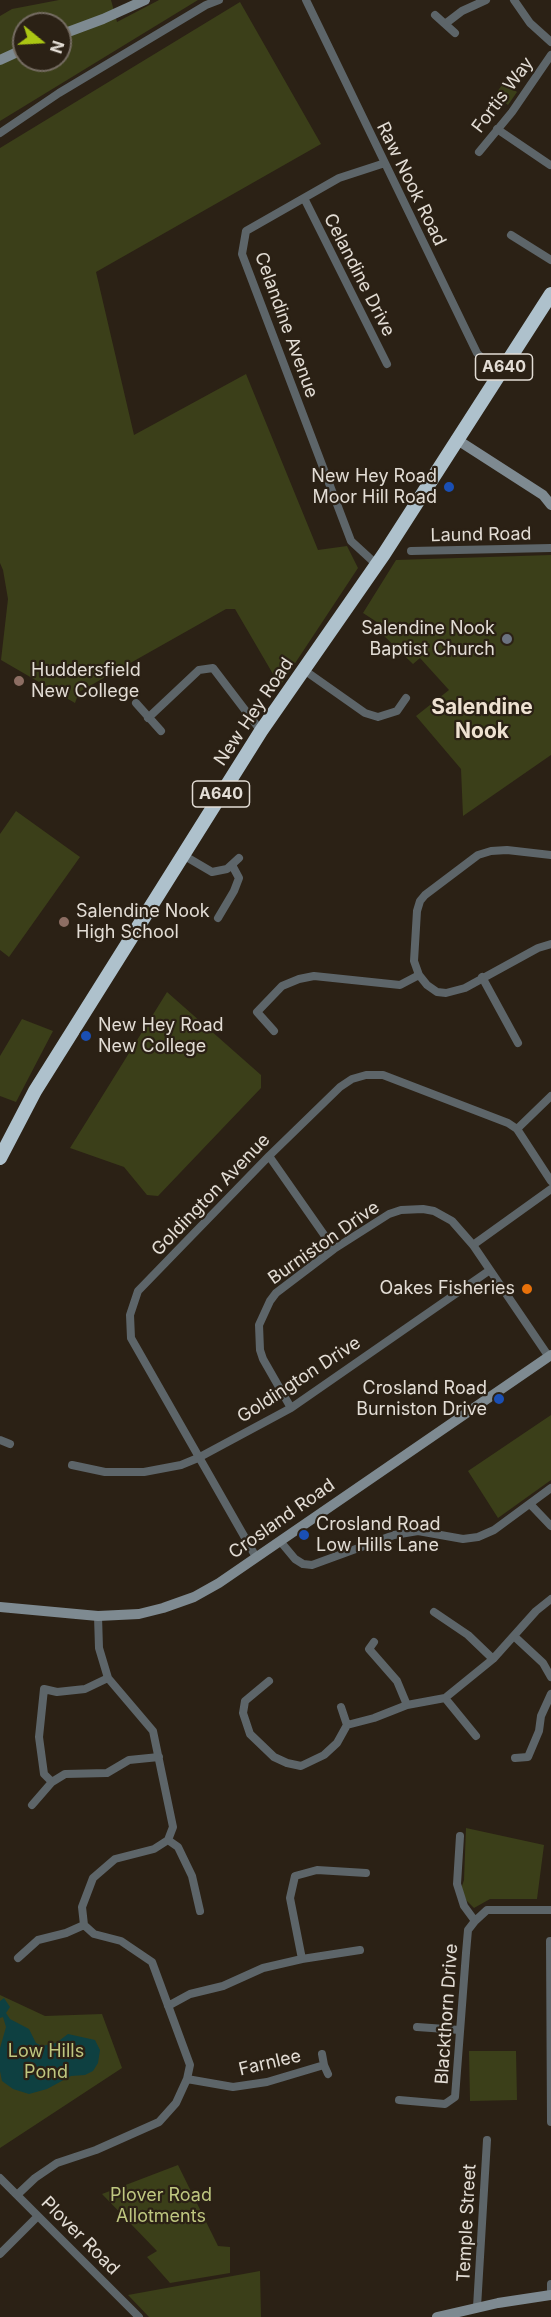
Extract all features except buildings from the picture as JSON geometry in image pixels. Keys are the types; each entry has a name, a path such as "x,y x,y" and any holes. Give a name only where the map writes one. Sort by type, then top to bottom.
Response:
{"highway":[{"name":"New Hey Road","path":"0,1158 35,1091 261,731 376,564 551,294"}],"street":[{"path":"72,30 145,0"},
{"path":"0,133 59,93 206,5 219,0"},
{"name":"Raw Nook Road","path":"306,0 477,353 499,375"},
{"path":"445,24 462,11 486,0"},
{"path":"514,0 530,23 551,42"},
{"path":"435,15 455,33"},
{"name":"Fortis Way","path":"479,152 551,56"},
{"path":"497,129 549,165"},
{"name":"Celandine Avenue","path":"376,564 351,542 242,254 246,231 339,178 385,163"},
{"name":"Celandine Drive","path":"304,198 387,364"},
{"path":"512,235 551,260"},
{"path":"456,439 543,495 551,505"},
{"name":"Laund Road","path":"411,551 551,548"},
{"path":"148,718 199,670 213,668 261,731"},
{"path":"304,670 365,713 378,717 397,711 406,698"},
{"path":"136,703 161,730"},
{"path":"551,855 507,850 477,855 425,895 420,901 416,922 414,961 419,975 427,985 437,992 456,992 538,948 551,944"},
{"path":"183,855 212,872 227,869 238,858"},
{"path":"218,918 239,878 232,865"},
{"path":"274,1031 257,1012 282,986 299,979 314,976 400,985 419,975"},
{"path":"482,977 518,1043"},
{"name":"Goldington Avenue","path":"256,1557 131,1338 130,1315 138,1291 269,1156 340,1087 352,1079 366,1075 383,1075 508,1123 517,1129"},
{"path":"551,1096 517,1129 551,1181"},
{"path":"269,1156 334,1250"},
{"path":"473,1245 551,1189"},
{"name":"Burniston Drive","path":"291,1408 263,1359 258,1339 259,1325 264,1311 276,1293 334,1250 389,1214 400,1210 434,1211 452,1221 473,1245 550,1356"},
{"name":"Goldington Drive","path":"72,1465 105,1472 144,1472 181,1465 198,1458 291,1408 490,1270"},
{"name":"Crosland Road","path":"0,1607 98,1616 139,1614 194,1597 280,1541 550,1356"},
{"path":"0,1440 10,1444"},
{"path":"280,1541 295,1559 303,1564 312,1565 394,1535 418,1532 463,1539 478,1537 494,1530 551,1488"},
{"path":"530,1504 551,1526"},
{"path":"347,1725 374,1718 407,1705 445,1698 493,1659 536,1611 551,1599"},
{"path":"434,1612 468,1635 493,1659"},
{"path":"17,2195 35,2178 57,2163 96,2150 159,2122 176,2103 187,2079 190,2065 152,1962 122,1941 94,1934 84,1924 82,1907 93,1878 115,1860 154,1849 168,1840 173,1827 153,1731 108,1678 99,1648 98,1616"},
{"path":"515,1637 543,1663 551,1677"},
{"path":"374,1642 369,1649 396,1682 407,1705"},
{"path":"52,1782 44,1774 39,1737 44,1689 57,1692 86,1689 108,1678"},
{"path":"269,1681 245,1701 243,1713 250,1734 274,1757 287,1763 301,1766 324,1755 338,1743 347,1725 341,1707"},
{"path":"515,1758 528,1757 534,1746 541,1716 551,1694"},
{"path":"445,1698 476,1736"},
{"path":"32,1805 52,1782 65,1774 107,1773 129,1760 159,1757"},
{"path":"460,1836 457,1884 464,1906 476,1921"},
{"path":"168,1840 178,1847 192,1876 200,1911"},
{"path":"302,1959 290,1898 295,1876 317,1870 366,1873"},
{"name":"Blackthorn Drive","path":"399,2100 445,2104 453,2100 457,2092 468,1930 487,1910 551,1910"},
{"path":"18,1958 38,1940 66,1933 84,1924"},
{"path":"550,1941 551,2122"},
{"path":"168,2006 190,1994 223,1986 263,1968 360,1950"},
{"path":"417,2027 460,2030"},
{"name":"Farnlee","path":"322,2054 328,2074"},
{"name":"Farnlee","path":"187,2079 233,2087 267,2082 324,2065"},
{"name":"Temple Street","path":"477,2307 487,2140"},
{"name":"Plover Road","path":"0,2178 138,2317"},
{"path":"0,2254 38,2216"},
{"path":"437,2317 454,2315 477,2307 551,2295 551,2284"}],"green space":[{"path":"59,0 111,0 117,22 159,0 198,0 0,121 0,16 12,9"},
{"path":"240,2 321,144 96,272 134,435 246,374 318,550 347,546 358,568 280,686 235,609 226,609 79,692 75,703 1,660 8,599 0,563 0,148"},
{"path":"504,82 517,92 508,105 495,95"},
{"path":"551,555 551,755 463,816 461,769 416,716 449,690 420,658 413,664 381,633 383,626 363,613 396,560"},
{"path":"16,811 80,857 9,957 0,950 0,834"},
{"path":"167,992 261,1075 261,1088 158,1196 147,1195 124,1167 70,1148"},
{"path":"22,1019 53,1031 16,1102 0,1096 0,1056"},
{"path":"551,1415 551,1480 498,1518 468,1471"},
{"path":"466,1828 544,1845 537,1899 490,1899 474,1908 466,1900 461,1889 464,1880"},
{"name":"Low Hills Pond","path":"0,1995 45,2016 102,2014 122,2068 0,2148"},
{"path":"469,2051 516,2051 517,2100 470,2101"},
{"name":"Plover Road Allotments","path":"178,2165 218,2246 230,2247 230,2273 170,2283 147,2257 157,2251 102,2194"},
{"path":"260,2271 261,2317 149,2317 128,2295"}],"water":[{"path":"4,1998 10,2007 6,2013 10,2019 29,2029 36,2043 42,2046 56,2043 68,2034 95,2040 100,2050 98,2063 93,2071 85,2075 71,2076 47,2089 29,2094 13,2089 2,2081 0,2048 6,2027 3,2017 0,2018 0,2001"}],"place":[{"name":"New Hey Road Moor Hill Road","path":"449,487"},
{"name":"Salendine Nook Baptist Church","path":"507,639"},
{"name":"Huddersfield New College","path":"19,681"},
{"name":"Salendine Nook High School","path":"64,922"},
{"name":"New Hey Road New College","path":"86,1036"},
{"name":"Oakes Fisheries","path":"527,1289"},
{"name":"Crosland Road Burniston Drive","path":"499,1399"},
{"name":"Crosland Road Low Hills Lane","path":"304,1535"}],"district":[{"name":"Salendine Nook","path":"482,720"}]}
